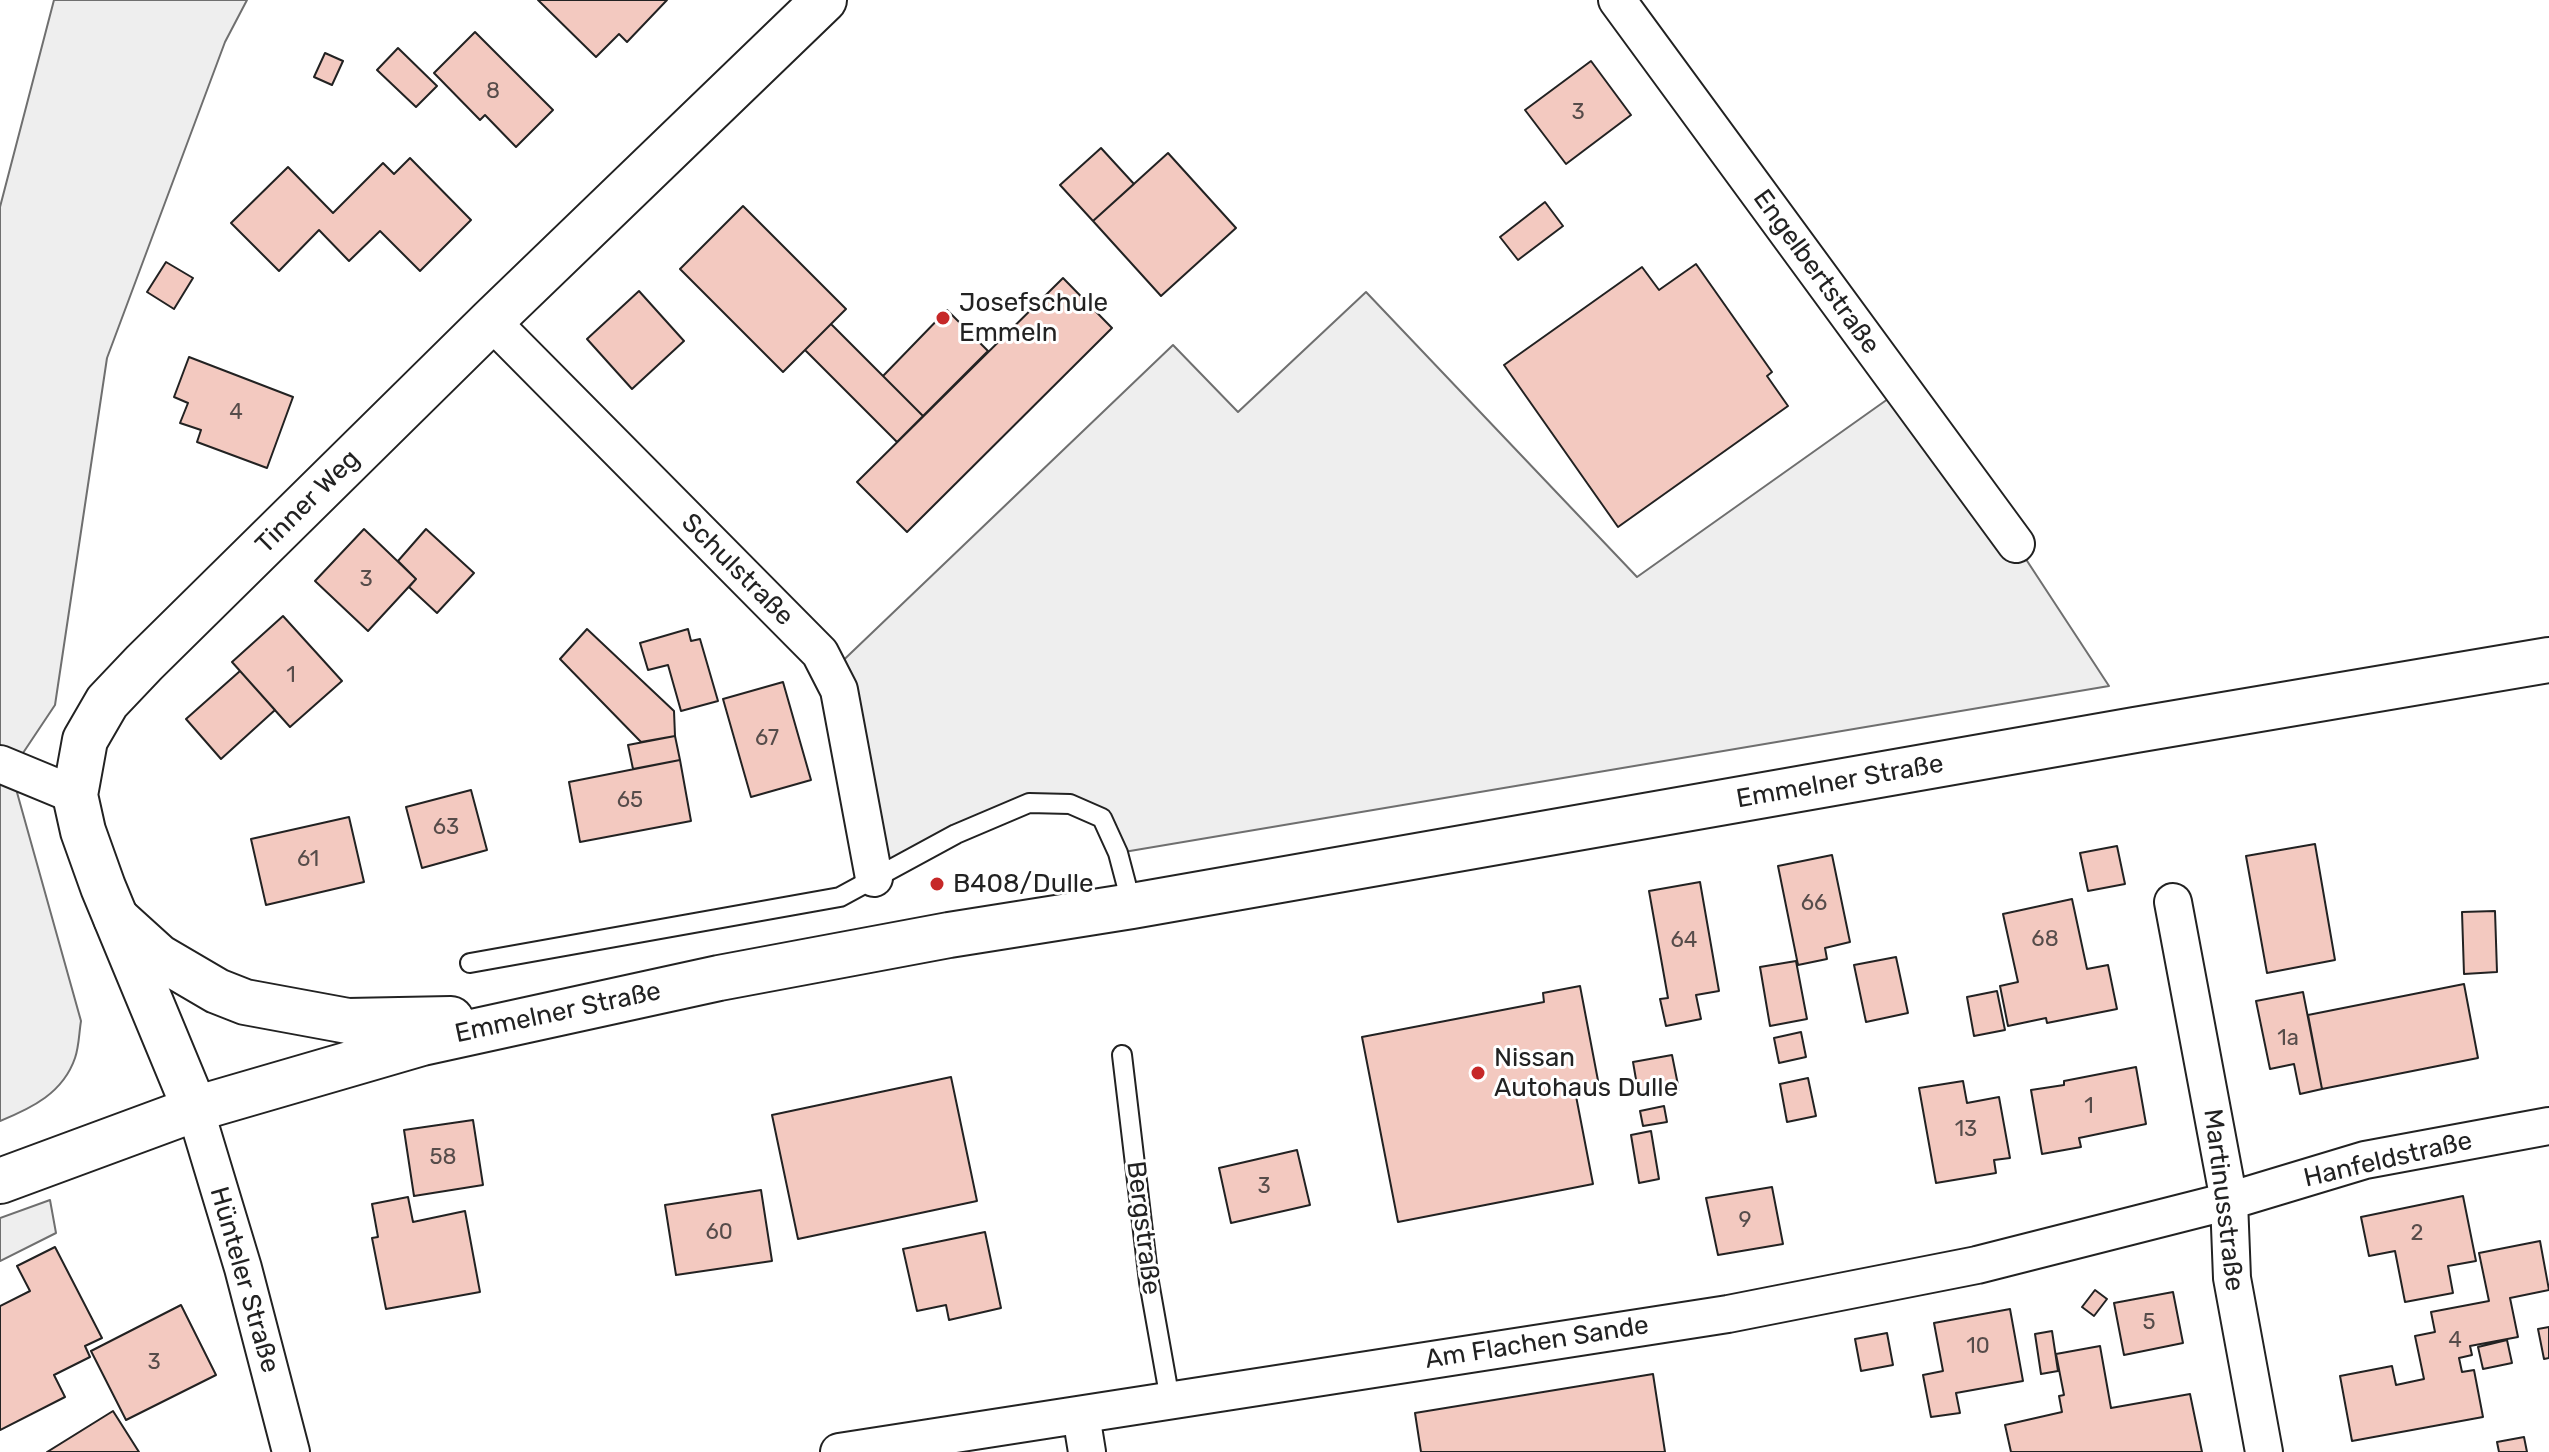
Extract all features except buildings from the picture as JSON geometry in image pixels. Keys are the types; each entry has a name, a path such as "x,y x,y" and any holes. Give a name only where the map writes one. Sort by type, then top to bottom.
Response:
{"main road":[{"name":"Tinner Weg","path":"195,1109 83,831 75,795 85,740 107,702 491,321 824,0"},
{"name":"Emmelner Straße","path":"0,1181 195,1109 422,1043 719,978 2549,660"},
{"path":"116,918 159,957 217,991 245,1002 348,1021 537,1017"}],"street":[{"name":"Engelbertstraße","path":"1617,0 2016,544"},
{"name":"Schulstraße","path":"491,321 820,653 839,690 874,878"},
{"path":"4,774 75,795"},
{"name":"Martinusstraße","path":"2173,902 2229,1201 2232,1278 2264,1452"},
{"name":"Hünteler Straße","path":"195,1109 243,1268 291,1452"},
{"name":"Hanfeldstraße","path":"2229,1201 2365,1160 2549,1126"},
{"name":"Am Flachen Sande","path":"839,1452 1728,1314 1977,1265 2229,1201"},
{"path":"1081,1415 1087,1452"}],"lane":[{"path":"470,963 840,897 956,834 1029,803 1070,804 1102,818 1118,853 1132,906"},
{"name":"Bergstraße","path":"1122,1055 1149,1282 1170,1400"}],"shaded area":[{"path":"54,0 247,0 225,42 107,358 55,705 11,771 0,764 0,207"},
{"path":"1366,292 1637,577 1902,389 2016,544 2109,686 1118,853 1102,818 1029,803 874,878 830,673 1173,345 1238,412"},
{"path":"11,771 81,1021 76,1054 63,1081 35,1105 0,1121 0,786"},
{"path":"50,1200 56,1233 0,1261 0,1218"}],"place":[{"name":"Josefschule Emmeln","path":"943,318"},
{"name":"B408/Dulle","path":"937,884"},
{"name":"Nissan Autohaus Dulle","path":"1478,1073"}]}
